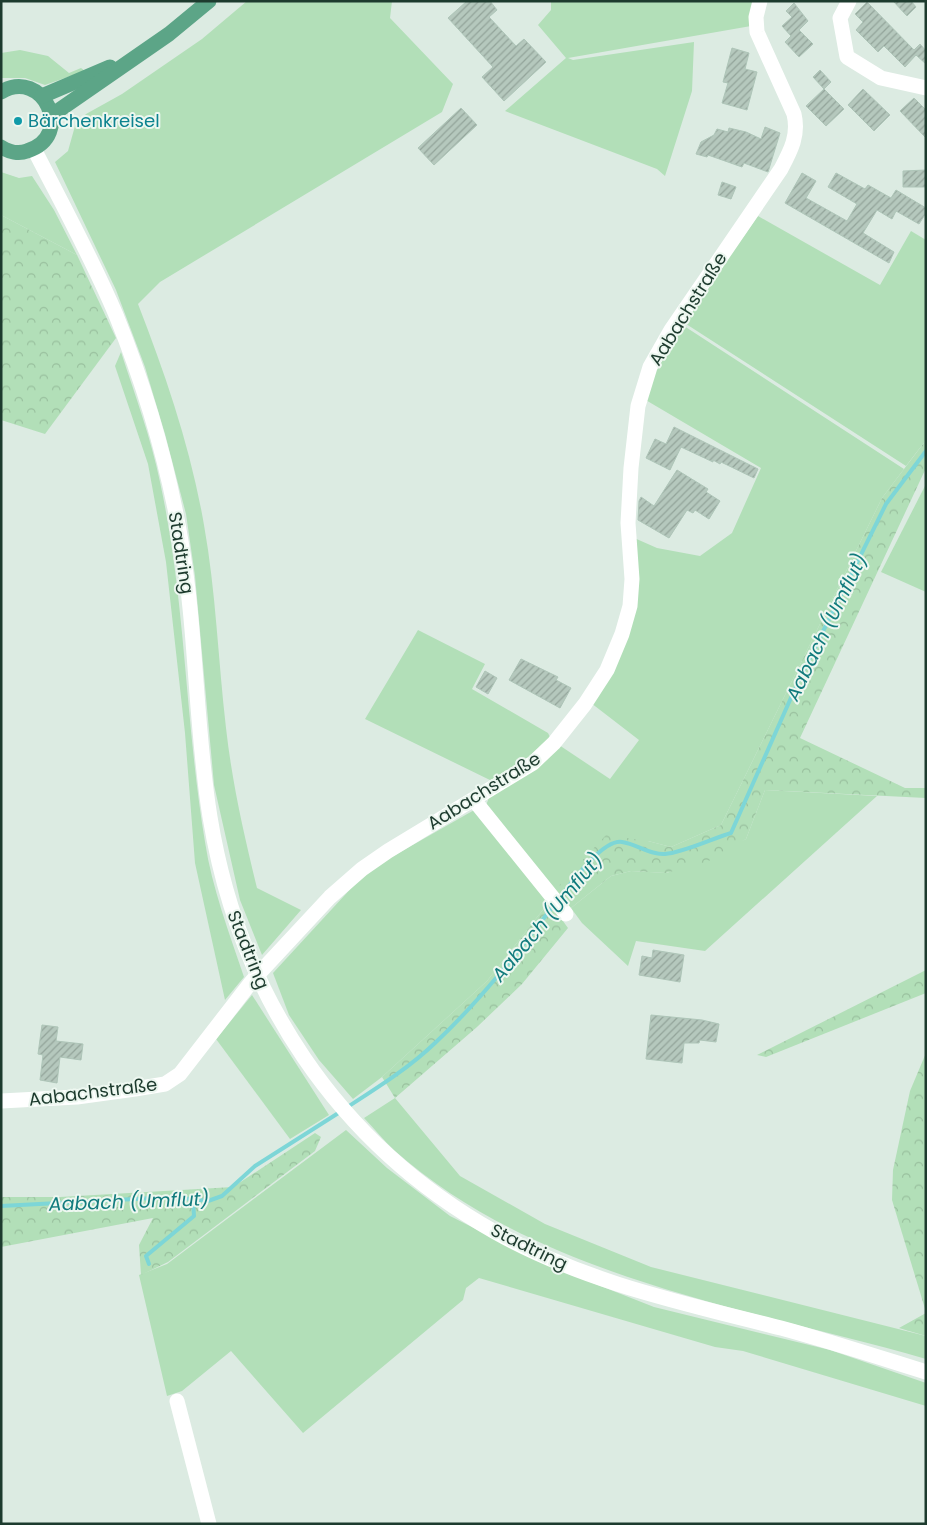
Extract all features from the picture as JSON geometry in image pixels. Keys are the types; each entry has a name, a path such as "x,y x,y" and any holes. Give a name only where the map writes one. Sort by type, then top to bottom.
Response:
{"main road":[{"path":"52,115 141,53 209,1"},
{"path":"42,96 141,53"},
{"path":"1,92 13,87 24,87 42,96 49,105 52,115 48,135 34,149 24,153 14,153 1,147"}],"street":[{"name":"Aabachstraße","path":"1,1101 77,1096 165,1084 180,1074 252,981 330,897 362,868 533,763 554,743 585,704 606,670 622,634 630,606 632,579 628,523 630,468 638,406 650,367 670,330 781,168 793,146 797,126 794,114 757,32 756,17 760,1"},
{"path":"849,1 840,18 847,56 881,78 926,88"},
{"name":"Stadtring","path":"34,149 116,315 156,430 181,541 209,813 219,866 232,913 246,951 268,997 300,1052 328,1090 366,1134 418,1182 455,1208 498,1233 555,1261 610,1283 784,1329 926,1372"},
{"path":"474,800 563,911"},
{"path":"177,1400 209,1524"}],"green space":[{"path":"247,1 392,1 390,18 453,84 442,112 160,282 138,304 177,413 199,497 211,575 229,748 239,808 257,888 301,910 262,955 240,900 214,785 195,576 186,514 145,367 116,290 55,162 68,151 75,126 86,114 122,94 202,39"},
{"path":"551,1 755,1 751,26 568,58 573,60 694,42 692,91 665,176 657,169 505,111 566,58 538,25 551,10"},
{"path":"20,50 48,56 69,73 81,68 85,71 45,85 25,78 1,78 1,53"},
{"path":"1,172 19,178 32,176 54,210 77,255 1,215"},
{"path":"1,215 77,255 116,338 45,434 1,420"},
{"path":"758,216 880,285 911,231 926,240 926,440 906,466 683,322"},
{"path":"681,324 904,469 882,498 721,825 671,847 648,841 554,891 485,808 490,795 559,745 610,779 639,740 591,703 618,652 632,537 657,548 700,556 732,533 761,468 644,399 659,358"},
{"path":"121,352 147,433 169,527 198,797 205,842 216,893 244,977 225,1000 195,863 185,733 166,562 148,464 115,366"},
{"path":"926,440 926,468 800,738 905,788 926,788 926,798 765,790 746,839 707,862 666,873 631,871 611,876 571,908 554,891 606,835 648,841 671,847 721,825 882,498"},
{"path":"926,484 926,592 881,572"},
{"path":"418,630 485,664 472,689 548,733 551,739 538,753 494,782 365,719"},
{"path":"765,790 877,796 705,951 636,941 628,966 582,923 571,908 611,876 631,871 667,873 746,839"},
{"path":"476,809 549,902 487,981 382,1077 353,1099 319,1060 289,1015 273,973 367,871"},
{"path":"549,902 568,928 522,984 477,1027 395,1098 382,1077 487,981"},
{"path":"926,970 926,993 766,1057 757,1055"},
{"path":"252,995 329,1115 290,1139 216,1039"},
{"path":"926,1053 926,1312 892,1200 893,1170 910,1091"},
{"path":"395,1098 460,1176 545,1224 651,1267 926,1336 926,1359 648,1284 579,1259 514,1230 452,1194 395,1151 364,1118"},
{"path":"346,1130 387,1168 450,1216 547,1265 654,1307 830,1350 926,1383 926,1406 743,1351 715,1347 479,1278 466,1288 463,1300 303,1433 231,1351 182,1391 167,1396 139,1275 167,1264"},
{"path":"315,1133 321,1137 315,1151 168,1262 141,1275 139,1245 153,1218 1,1247 1,1197 60,1197 233,1187"},
{"path":"926,1313 926,1336 899,1328"}],"building":[{"path":"467,1 490,1 497,10 489,17 516,46 524,39 546,62 504,101 482,77 493,67 448,18"},
{"path":"893,1 911,1 916,7 907,16"},
{"path":"867,2 914,50 920,44 926,51 926,64 916,55 905,67 884,46 878,52 856,30 863,22 855,14"},
{"path":"794,3 808,21 799,30 813,44 799,57 785,42 791,36 782,26 792,17 786,11"},
{"path":"732,48 749,53 745,69 757,72 747,110 722,103 728,83 723,82"},
{"path":"820,70 831,82 824,89 813,77"},
{"path":"824,89 844,109 826,126 806,106"},
{"path":"863,89 890,115 874,131 848,105"},
{"path":"914,98 926,110 926,138 900,111"},
{"path":"461,108 477,125 434,165 418,148"},
{"path":"765,127 780,133 768,172 744,163 742,167 708,155 707,157 696,154 701,142 714,135 717,129 728,132 729,128 746,132 761,139"},
{"path":"926,170 926,187 903,187 903,171"},
{"path":"802,173 816,181 806,198 847,221 857,204 828,187 836,173 865,189 868,185 891,198 896,190 926,208 926,213 919,224 896,211 892,219 877,210 863,233 894,252 889,263 785,203"},
{"path":"722,182 736,187 731,199 718,195"},
{"path":"674,427 758,469 754,478 721,462 720,464 713,460 713,462 681,447 670,470 646,458 655,439 666,444"},
{"path":"677,470 708,489 706,492 720,501 709,519 695,510 693,513 687,510 669,538 638,520 639,501 641,497 654,506"},
{"path":"521,659 558,677 556,680 571,688 560,708 509,680"},
{"path":"485,671 497,678 488,694 476,687"},
{"path":"653,950 684,955 680,982 639,975 642,956 652,958"},
{"path":"651,1015 702,1020 719,1024 716,1042 700,1040 699,1043 684,1043 682,1063 646,1059"},
{"path":"42,1025 58,1027 56,1041 83,1044 81,1060 60,1057 57,1083 40,1080 43,1055 38,1054"}],"waterway":[{"name":"Aabach (Umflut)","path":"559,899 587,864 596,855 614,843 627,843 654,853 665,854 689,848 731,833 798,682 886,504 926,451"},
{"name":"Aabach (Umflut)","path":"346,1108 404,1069 452,1027 498,976 554,905"},
{"name":"Aabach (Umflut)","path":"1,1206 173,1197 208,1201 222,1196 255,1166 340,1112"},
{"path":"149,1264 146,1256 194,1216 193,1200"}],"place":[{"name":"Bärchenkreisel","path":"18,121"}]}
